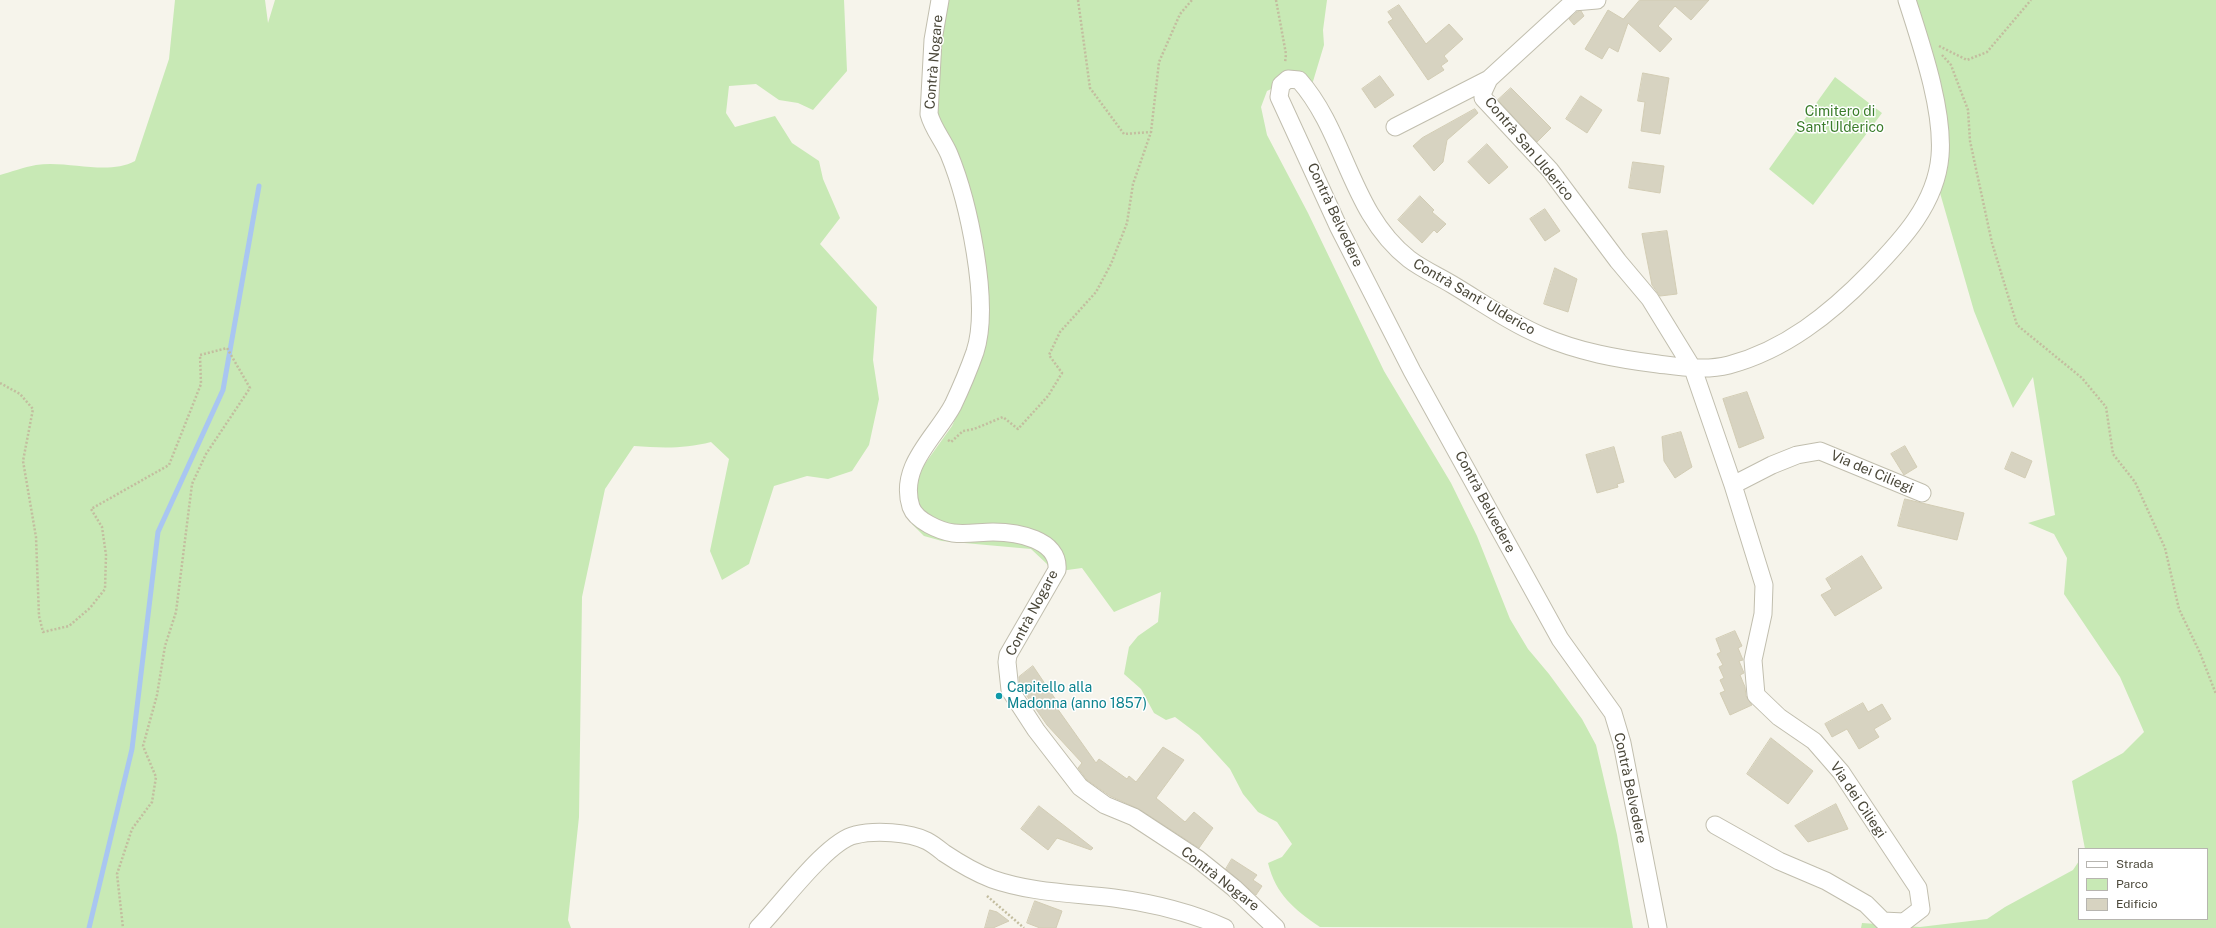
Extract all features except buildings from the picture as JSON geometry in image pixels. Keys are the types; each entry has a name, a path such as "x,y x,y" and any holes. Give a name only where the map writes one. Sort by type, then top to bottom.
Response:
{"street":[{"name":"Contrà Nogare","path":"940,0 933,40 929,114 932,124 949,152 964,198 976,252 979,321 975,350 952,406 935,430 912,469 910,496 911,507 917,516 930,525 954,533 994,532 1027,536 1048,547 1057,562 1056,575 1008,655 1007,662 1010,690 1036,730 1080,787 1105,804 1134,817 1198,859 1234,888 1276,928"},
{"name":"Contrà San Ulderico","path":"1597,0 1573,2 1489,79 1483,92 1483,98 1550,170 1618,261 1650,299 1693,369"},
{"name":"Contrà Sant' Ulderico","path":"1281,85 1288,79 1299,80 1309,91 1321,112 1356,186 1363,205 1386,239 1410,260 1499,315 1542,336 1575,348 1616,358 1693,369 1730,365 1755,356 1800,334 1858,284 1905,237 1926,204 1934,181 1940,156 1939,130 1932,87 1919,36 1907,0"},
{"path":"1395,127 1489,79"},
{"name":"Contrà Belvedere","path":"1281,85 1279,97 1339,228 1412,371 1560,640 1613,713 1622,743 1658,928"},
{"name":"Via dei Ciliegi","path":"1693,369 1733,485 1764,585 1763,614 1752,660 1756,695 1779,717 1814,741 1841,772 1918,888 1921,909 1904,922 1883,921 1866,904 1846,892 1826,881 1779,861 1714,825"},
{"name":"Via dei Ciliegi","path":"1733,485 1772,465 1797,456 1820,451 1922,493"},
{"path":"758,928 828,851 854,835 877,832 900,834 927,841 958,862 991,878 1004,882 1054,894 1115,898 1170,909 1204,918 1225,928"}],"path":[{"path":"1078,0 1090,88 1124,134 1151,132"},
{"path":"935,430 951,442 963,431 974,429 1003,417 1018,429 1048,396 1062,373 1049,355 1060,332 1096,292 1111,264 1127,223 1133,184 1151,132 1159,62 1180,14 1192,0"},
{"path":"1276,0 1286,54 1281,85"},
{"path":"1919,36 1968,60 1987,52 2031,0"},
{"path":"1941,54 1951,65 1968,110 1970,141 1992,243 2017,325 2082,378 2106,407 2113,454 2135,482 2165,548 2179,609 2200,652 2216,694"},
{"path":"0,383 20,394 33,409 23,461 36,537 39,616 43,632 69,626 90,608 105,589 106,555 102,527 91,509 169,465 201,384 200,354 227,348 250,388 206,454 192,484 176,612 165,646 157,695 144,746 156,777 152,802 132,829 117,874 123,928"}],"green space":[{"path":"175,0 265,0 268,23 275,0 844,0 847,71 813,110 798,103 779,100 756,84 729,86 726,113 735,127 775,116 792,143 819,161 823,179 840,218 820,244 877,307 873,360 879,399 869,445 852,471 828,479 807,476 774,486 749,564 722,580 710,551 729,459 711,442 691,446 672,447 634,446 605,489 582,597 579,817 568,920 571,928 0,928 0,175 36,165 61,164 100,168 124,165 135,161 169,59"},
{"path":"942,0 1327,0 1323,30 1324,45 1311,88 1284,83 1267,91 1261,107 1267,135 1308,213 1384,371 1451,483 1477,536 1510,619 1528,649 1549,674 1582,719 1596,745 1617,835 1633,928 1320,927 1302,914 1287,900 1281,893 1271,874 1268,863 1282,857 1292,844 1277,822 1258,812 1243,794 1230,769 1199,735 1175,717 1166,720 1154,713 1141,689 1124,674 1129,647 1138,636 1158,622 1161,592 1114,612 1082,568 1060,571 1050,569 1047,564 1031,549 942,541 924,536 912,524 908,515 914,479 952,426 967,393 984,276 936,107"},
{"path":"1909,0 2216,0 2216,928 1861,928 1862,923 1920,927 1987,919 2005,907 2073,870 2078,862 2078,920 2208,920 2208,848 2085,848 2072,781 2123,753 2144,732 2120,677 2064,594 2067,558 2054,534 2028,523 2055,515 2033,377 2013,408 1974,311 1936,179 1940,164"},
{"name":"Cimitero di Sant'Ulderico","path":"1835,77 1882,113 1813,205 1769,169"}],"waterway":[{"path":"89,928 132,749 158,532 223,390 259,186"}],"place":[{"name":"Capitello alla Madonna (anno 1857)","path":"999,696"}]}
